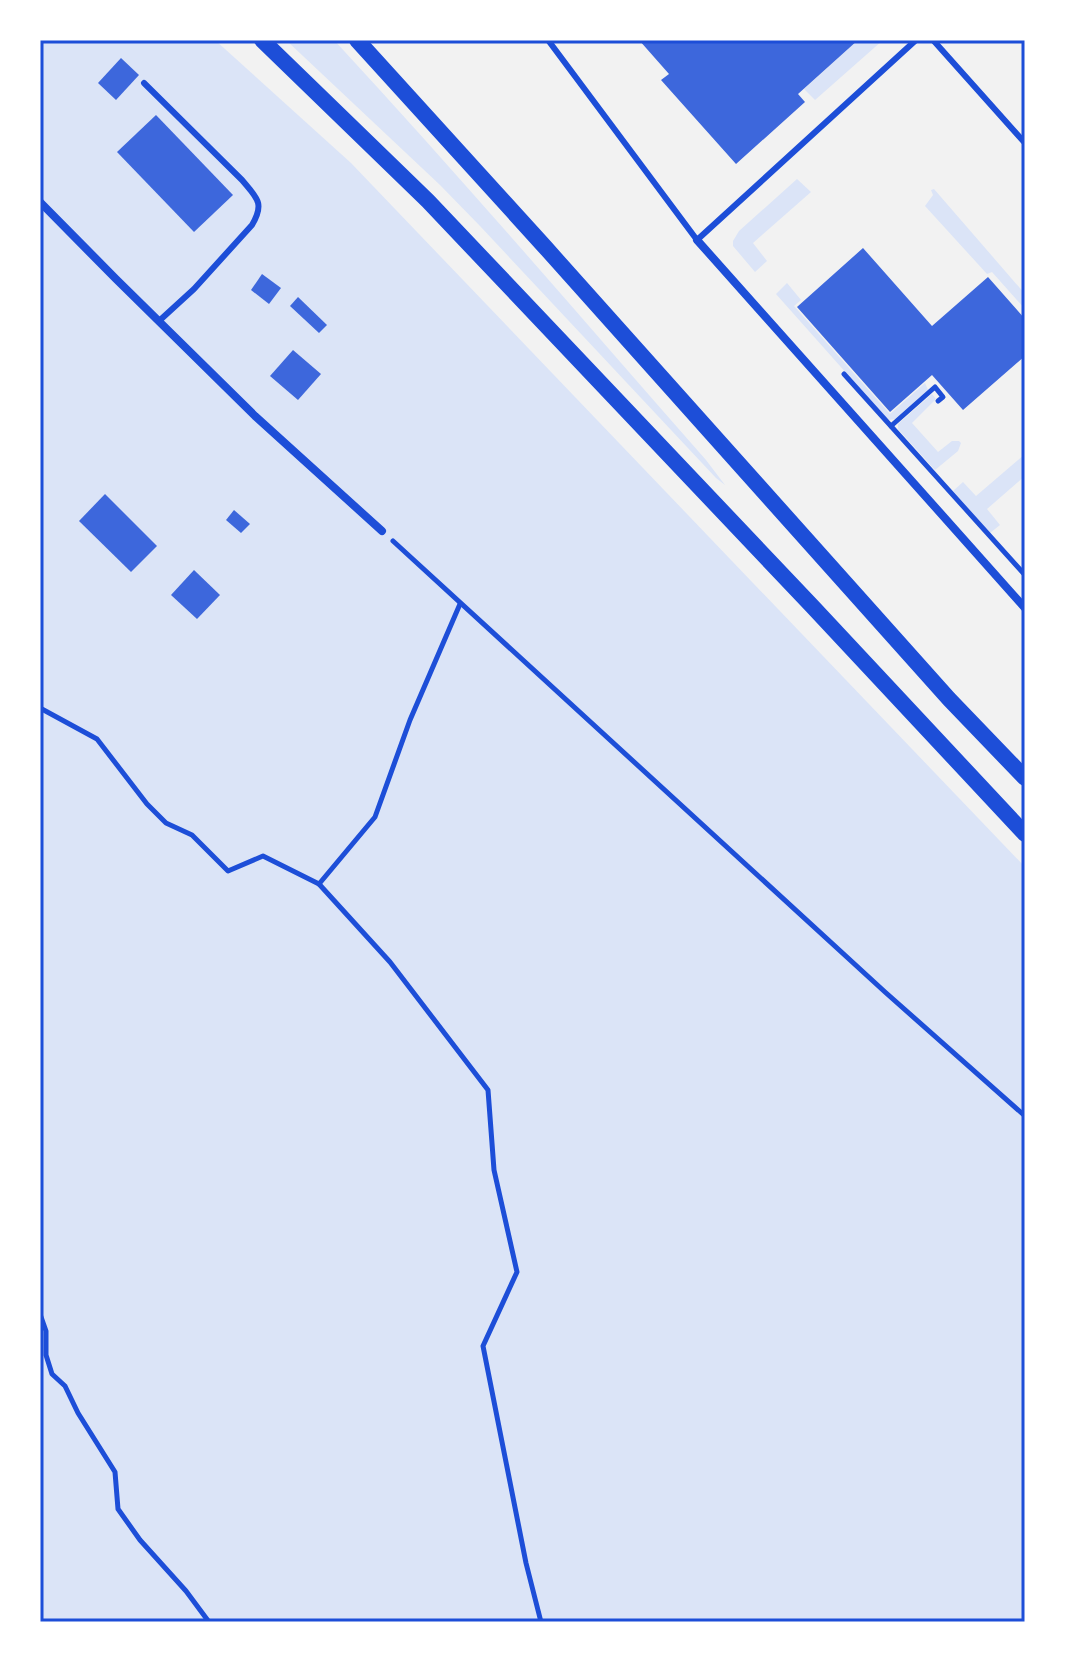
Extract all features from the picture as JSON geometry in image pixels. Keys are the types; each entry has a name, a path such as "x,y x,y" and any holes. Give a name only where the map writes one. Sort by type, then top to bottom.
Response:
{"main road":[{"path":"262,40 428,201 1025,834"},
{"path":"357,40 918,665 1025,778"}],"street":[{"path":"40,202 255,416 382,531"},
{"path":"697,240 1025,608"}],"lane":[{"path":"548,40 697,240 916,40"},
{"path":"933,40 1025,143"},
{"path":"144,83 242,180 260,207 252,225 194,289 159,321"}],"path":[{"path":"838,367 1025,575"},
{"path":"891,426 935,387 943,397 938,401"},
{"path":"382,531 885,992 1025,1116"},
{"path":"319,884 375,817 410,720 460,604"},
{"path":"40,708 97,739 147,804 166,823 192,835 228,871 263,856 319,884 390,962 488,1090 494,1170 517,1272 483,1346 526,1563 541,1622"},
{"path":"40,1314 46,1331 46,1355 52,1374 65,1386 115,1472 118,1509 209,1622"}],"shaded area":[{"path":"40,40 215,40 351,163 1025,867 1025,1622 40,1622"},
{"path":"286,40 334,40 522,249 725,485 440,185"},
{"path":"858,40 883,40 815,100 804,89"},
{"path":"797,179 811,192 753,243 767,261 755,272 733,246 733,241 739,231"},
{"path":"934,189 1025,294 1025,309 992,272 987,274 925,206"},
{"path":"787,283 801,300 794,306 890,414 925,383 928,390 895,419 888,420 776,294"},
{"path":"932,394 936,399 912,423 938,452 952,441 961,443 958,451 935,470 898,429 898,424"},
{"path":"1025,454 1025,476 987,509 1000,525 990,533 953,491 963,482 976,496"}],"building":[{"path":"639,40 858,40 798,94 805,102 736,164 661,80 669,74"},
{"path":"121,58 139,75 116,100 98,83"},
{"path":"156,115 233,195 194,232 117,152"},
{"path":"863,248 932,326 988,277 1025,319 1025,356 963,410 932,375 890,412 797,307"},
{"path":"262,274 281,288 269,304 251,290"},
{"path":"298,297 327,325 319,333 290,306"},
{"path":"293,350 321,374 298,400 270,376"},
{"path":"105,494 157,546 131,572 79,521"},
{"path":"234,510 250,524 241,533 226,520"},
{"path":"194,570 220,595 197,619 171,595"}]}
